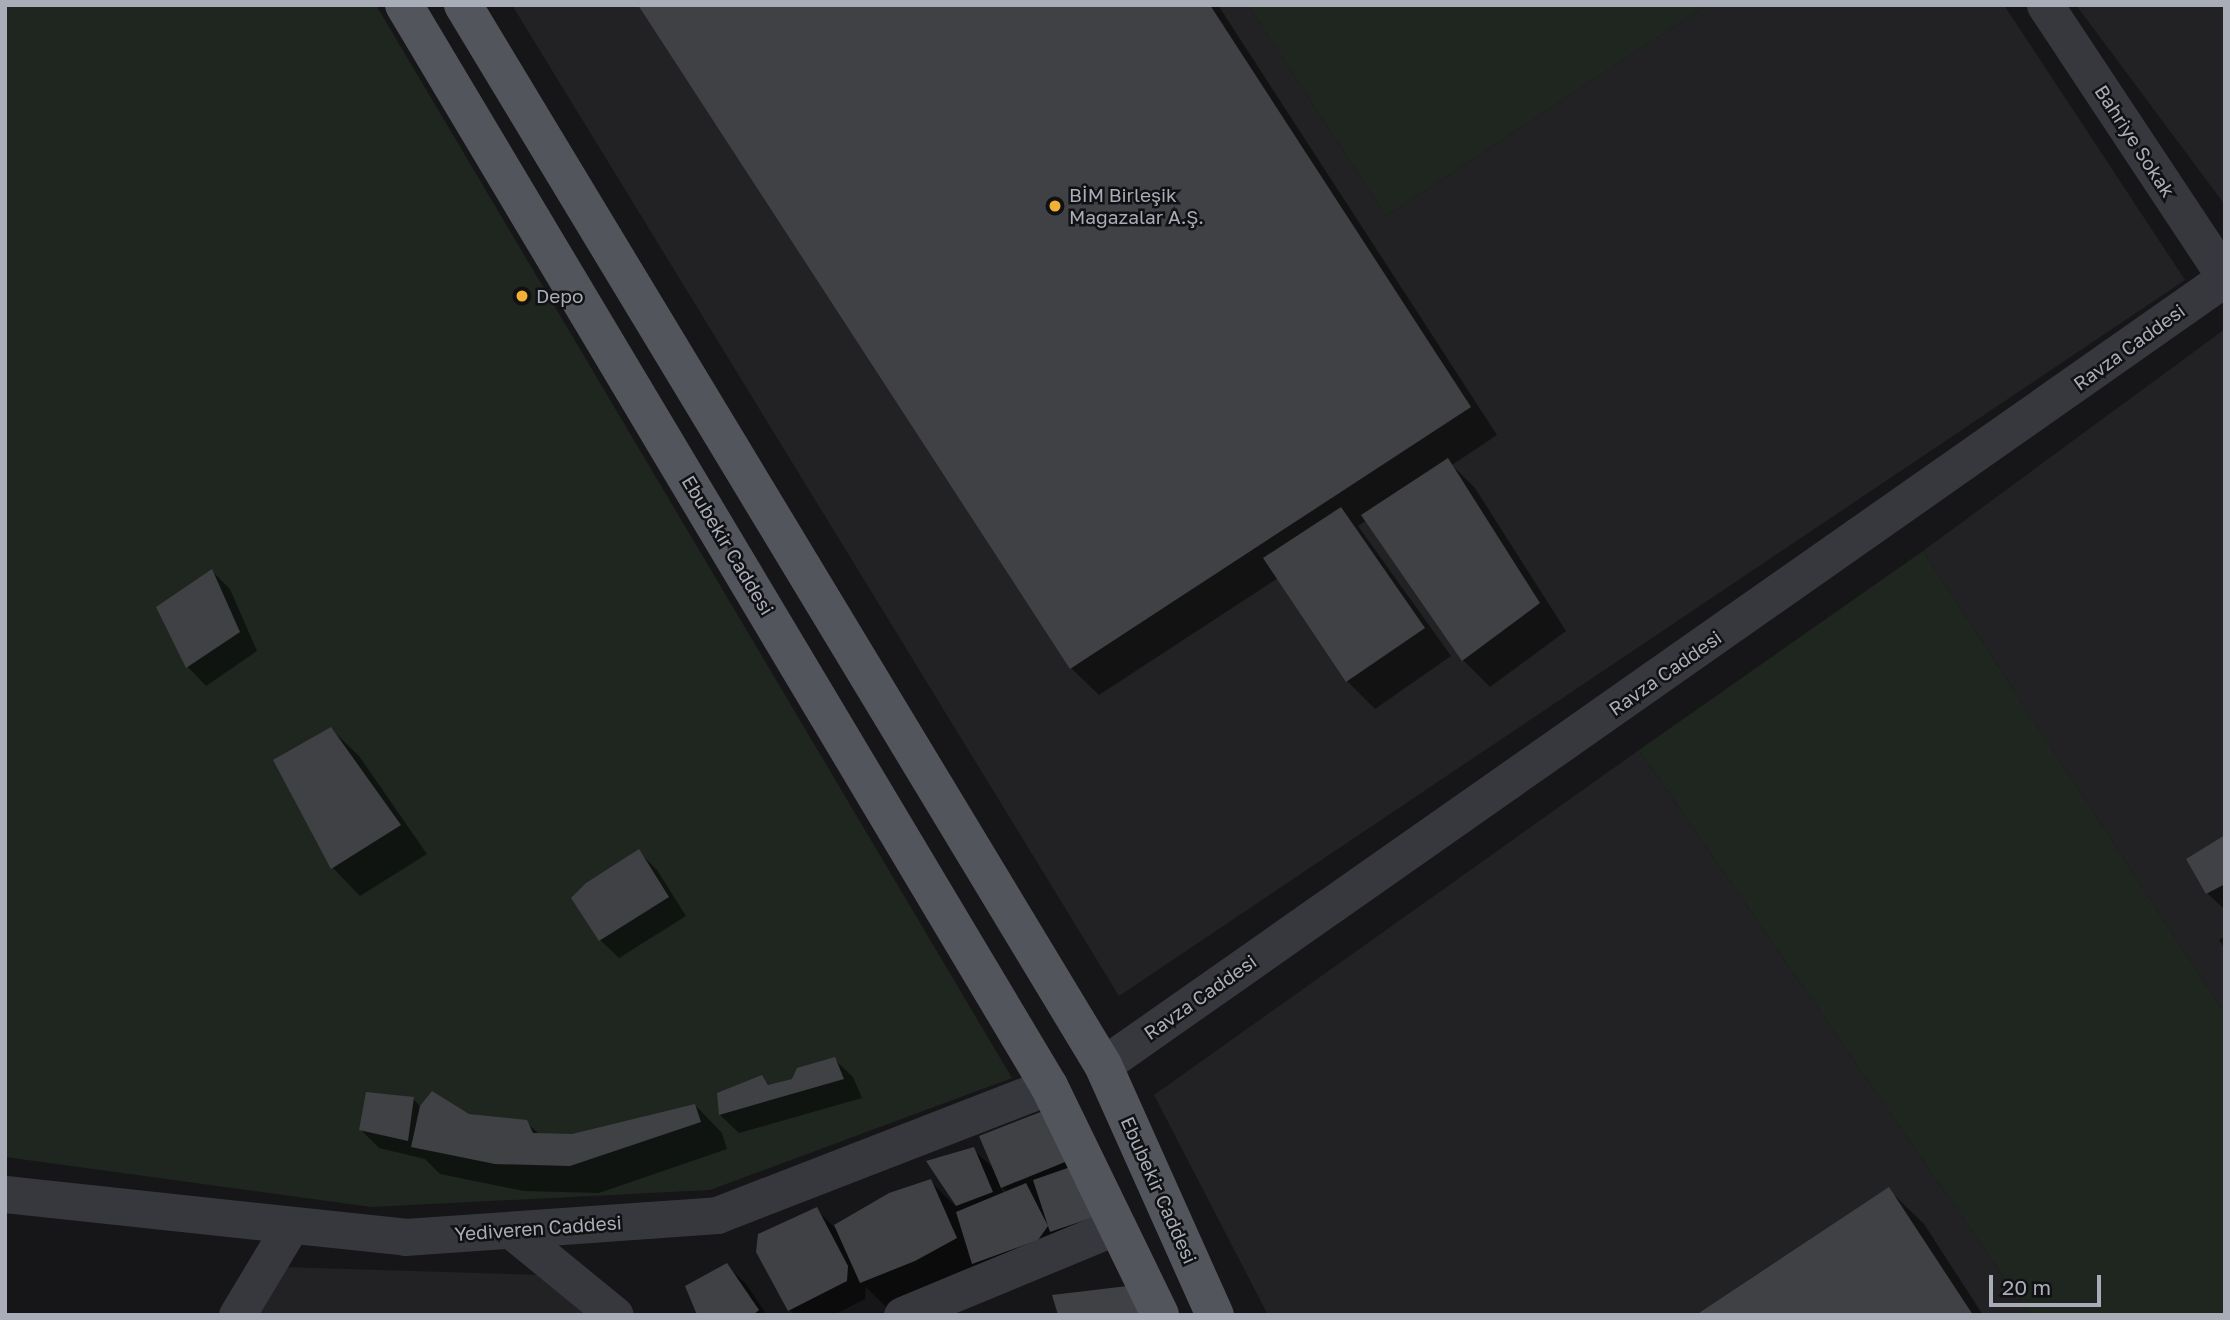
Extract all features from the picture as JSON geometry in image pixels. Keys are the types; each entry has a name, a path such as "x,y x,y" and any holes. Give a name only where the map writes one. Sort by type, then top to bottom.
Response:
{"main road":[{"name":"Ebubekir Caddesi","path":"404,5 1049,1086 1160,1315"},
{"name":"Ebubekir Caddesi","path":"463,5 1103,1065 1215,1315"},
{"path":"1049,1086 1103,1065"}],"street":[{"name":"Bahriye Sokak","path":"2045,5 2225,277"},
{"name":"Ravza Caddesi","path":"1103,1065 2225,277"},
{"name":"Yediveren Caddesi","path":"8,1200 405,1237 717,1215 1049,1086"},
{"path":"237,1315 290,1225"},
{"path":"902,1315 1117,1226"},
{"path":"511,1230 615,1315"}],"shaded area":[{"path":"5,5 376,5 1012,1078 710,1190 371,1207 5,1157"},
{"path":"512,5 1248,5 1386,216 1707,5 2004,5 2185,280 1119,996"},
{"path":"1248,5 1707,5 1386,216"},
{"path":"2076,5 2225,5 2225,205"},
{"path":"2225,329 2225,1014 1923,551"},
{"path":"1923,551 2225,1014 2225,1315 2030,1315 1639,750"},
{"path":"1639,750 2030,1315 1268,1315 1154,1095"},
{"path":"283,1267 542,1275 592,1315 256,1315"}],"building":[{"name":"BİM Birleşik Mağazalar A.Ş.","path":"638,5 1210,5 1471,407 1070,669"},
{"path":"1448,458 1540,603 1462,661 1361,515"},
{"path":"1341,507 1425,628 1346,682 1263,558"},
{"path":"212,569 240,632 186,668 156,607"},
{"path":"331,727 401,825 331,869 273,760"},
{"path":"2225,835 2225,884 2206,894 2186,859"},
{"path":"639,849 669,897 599,941 571,898 586,883"},
{"path":"835,1057 844,1079 719,1115 717,1093 762,1075 768,1085 792,1079 797,1068"},
{"path":"432,1091 469,1114 527,1120 533,1133 572,1134 695,1104 701,1122 570,1166 495,1164 411,1147 420,1106"},
{"path":"366,1092 414,1097 408,1141 359,1130"},
{"path":"1051,1108 1070,1160 1001,1188 979,1136"},
{"path":"974,1147 993,1192 956,1206 926,1161"},
{"path":"1082,1163 1097,1216 1050,1232 1033,1180"},
{"path":"931,1179 957,1238 915,1261 860,1283 834,1225 889,1193"},
{"path":"1026,1183 1048,1226 1038,1240 972,1264 956,1212"},
{"path":"1889,1187 1973,1315 1696,1315"},
{"path":"817,1207 848,1266 847,1281 788,1311 756,1252 758,1234"},
{"path":"727,1263 759,1310 753,1315 697,1315 685,1286"},
{"path":"1136,1285 1140,1315 1058,1315 1052,1295"}],"place":[{"name":"BİM Birleşik Mağazalar A.Ş.","path":"1055,206"},
{"name":"Depo","path":"522,296"}]}
